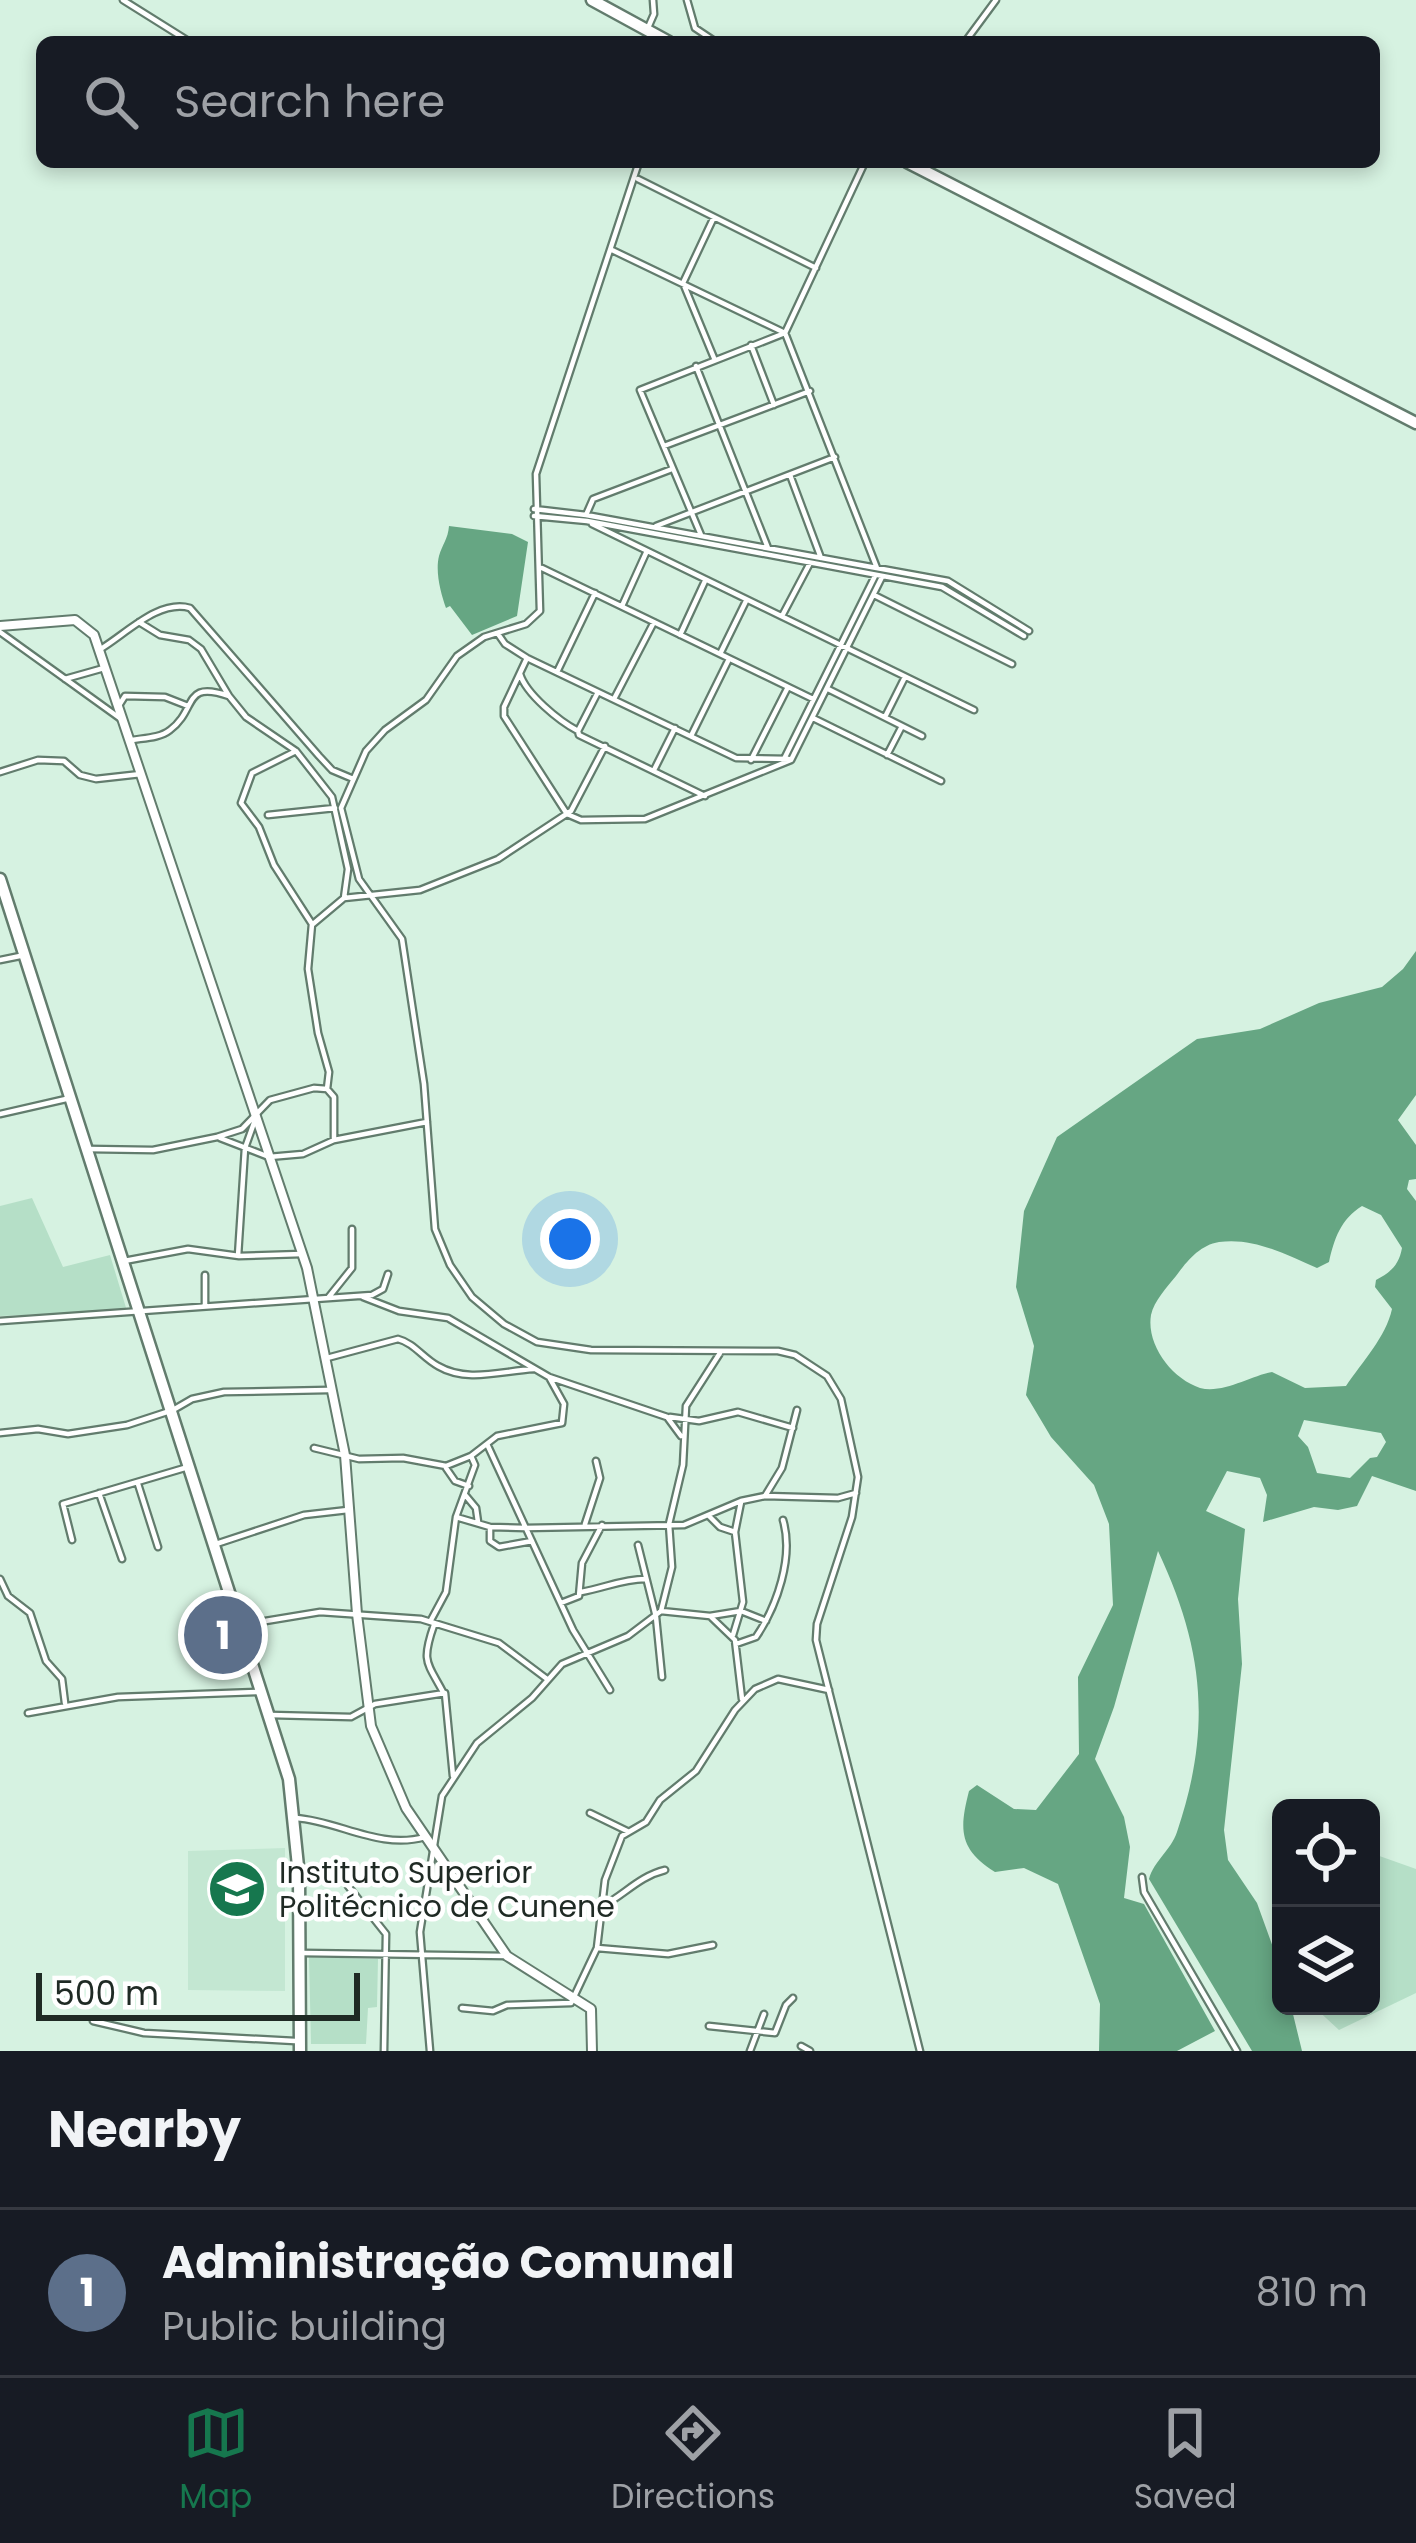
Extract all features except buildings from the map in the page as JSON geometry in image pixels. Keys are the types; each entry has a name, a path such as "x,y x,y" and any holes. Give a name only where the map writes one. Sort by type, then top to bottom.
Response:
{"main road":[{"path":"592,0 657,36"},
{"path":"919,168 1416,423"},
{"path":"0,879 270,1715 296,1818 300,2046"}],"street":[{"path":"123,0 180,36"},
{"path":"647,30 654,14 652,0"},
{"path":"687,0 695,28 707,36"},
{"path":"969,36 996,0"},
{"path":"344,898 348,868 338,808 360,759 385,730 426,700 464,650 526,624 540,611 536,474 638,168"},
{"path":"701,535 640,390 785,332 863,168"},
{"path":"636,178 816,268"},
{"path":"714,217 683,283 714,358"},
{"path":"527,658 504,706 504,716 567,814 581,820 645,820 786,760 813,718 874,595 878,574 785,332 612,250"},
{"path":"751,345 774,405"},
{"path":"696,366 768,548"},
{"path":"663,447 810,391"},
{"path":"652,526 836,457"},
{"path":"586,518 593,499 671,469"},
{"path":"790,475 821,558"},
{"path":"534,513 652,526 821,558 878,574"},
{"path":"586,518 646,553 974,710"},
{"path":"586,518 810,563 957,585 1026,634"},
{"path":"622,606 646,553"},
{"path":"781,618 810,563"},
{"path":"541,567 813,699"},
{"path":"786,760 878,574"},
{"path":"680,635 705,581"},
{"path":"557,672 595,593"},
{"path":"874,595 1012,664"},
{"path":"720,654 746,601"},
{"path":"99,650 139,622 182,605 199,614 332,770 351,778"},
{"path":"0,629 75,620 94,635 302,1254 345,1455 367,1711 393,1781 428,1842 508,1956 591,2009 592,2051"},
{"path":"139,622 160,635 195,643 229,697 254,724 296,751 338,808 359,879 402,938 428,1122 435,1229 459,1280 488,1312 521,1335 553,1346 778,1351 808,1362 827,1376 847,1418 857,1463 857,1492 816,1640 920,2051"},
{"path":"614,699 654,622"},
{"path":"0,629 122,719"},
{"path":"498,634 527,658 736,758 786,760"},
{"path":"691,736 729,658"},
{"path":"65,679 104,668"},
{"path":"520,674 524,685 579,735 705,796"},
{"path":"885,717 905,676"},
{"path":"752,760 788,687"},
{"path":"828,689 922,736"},
{"path":"129,740 167,733 201,691 229,697"},
{"path":"578,730 598,692"},
{"path":"118,707 125,696 165,698 188,706"},
{"path":"813,718 941,781"},
{"path":"887,755 902,726"},
{"path":"654,770 675,728"},
{"path":"312,924 344,898 420,890 498,859 567,814 605,746"},
{"path":"296,751 252,773 241,803 312,924 308,969 329,1072 327,1089 334,1097 334,1140"},
{"path":"0,772 38,760 64,761 80,775 96,779 141,774"},
{"path":"268,815 338,808"},
{"path":"0,960 25,955"},
{"path":"88,1149 153,1150 217,1137 242,1129 270,1100 327,1089"},
{"path":"0,1114 71,1097"},
{"path":"238,1256 244,1148 255,1116"},
{"path":"217,1137 269,1156 309,1152 334,1140 428,1122"},
{"path":"328,1298 352,1268 352,1228"},
{"path":"124,1262 188,1249 238,1256 302,1254"},
{"path":"0,1321 377,1294 388,1274"},
{"path":"205,1304 206,1275"},
{"path":"358,1296 399,1311 448,1318 549,1377 667,1417 685,1420 738,1412 793,1427"},
{"path":"327,1358 398,1339 462,1377 536,1369"},
{"path":"430,2051 421,1932 428,1842 442,1796 481,1738 532,1698 562,1664 628,1636 658,1614 672,1567 669,1524 679,1486 685,1420 693,1390 722,1351"},
{"path":"314,1448 363,1460 403,1458 446,1466 471,1456 497,1436 562,1423 564,1403 549,1377"},
{"path":"0,1433 38,1429 68,1434 134,1423 189,1400 224,1392 334,1390"},
{"path":"765,1496 782,1468 797,1410"},
{"path":"667,1417 683,1441"},
{"path":"487,1444 561,1603 610,1690"},
{"path":"454,1778 451,1720 443,1693 429,1672 427,1648 446,1592 456,1517 475,1465 471,1456"},
{"path":"585,1526 601,1478 596,1461"},
{"path":"72,1540 63,1504 191,1466"},
{"path":"446,1466 455,1481 469,1486"},
{"path":"137,1481 158,1547"},
{"path":"99,1492 122,1559"},
{"path":"456,1517 490,1527 684,1525 765,1496 838,1498 857,1492"},
{"path":"466,1496 475,1505 478,1522"},
{"path":"741,1501 735,1532 743,1580 734,1641 741,1702"},
{"path":"216,1544 304,1515 348,1510"},
{"path":"709,1516 719,1527 735,1532"},
{"path":"734,1641 756,1637 766,1621 783,1574 789,1534 783,1520"},
{"path":"580,1592 582,1564 602,1525"},
{"path":"490,1527 490,1541 499,1547 532,1541"},
{"path":"638,1545 658,1614 662,1676"},
{"path":"0,1579 8,1596 30,1613 46,1661 62,1679 65,1703"},
{"path":"561,1603 580,1592 645,1579"},
{"path":"658,1614 710,1616 741,1611 766,1621"},
{"path":"241,1624 320,1612 432,1624 499,1643 547,1679"},
{"path":"710,1616 734,1641"},
{"path":"462,2008 566,2006 576,1996 597,1948 604,1880 628,1831 646,1822 660,1800 696,1771 741,1702 755,1689 778,1679 829,1690"},
{"path":"28,1713 65,1703 142,1695 262,1692"},
{"path":"270,1715 351,1717 375,1704 443,1693"},
{"path":"590,1813 628,1831"},
{"path":"296,1818 356,1834 428,1842"},
{"path":"601,1907 627,1893 638,1880 664,1870"},
{"path":"1142,1877 1144,1892 1237,2051"},
{"path":"348,1886 384,1929 384,2051"},
{"path":"597,1948 668,1954 713,1945"},
{"path":"300,1953 508,1956"},
{"path":"709,2026 772,2033 793,1997"},
{"path":"750,2051 764,2014"},
{"path":"93,2021 144,2032 300,2046"},
{"path":"801,2046 809,2051"}],"shaded area":[{"path":"449,526 512,534 528,542 517,616 472,635 450,606 446,608 438,569"},
{"path":"1416,951 1416,1095 1398,1120 1416,1145 1416,1179 1409,1180 1407,1189 1416,1201 1416,1491 1372,1476 1357,1506 1314,1507 1263,1522 1267,1495 1260,1478 1227,1471 1206,1511 1245,1529 1238,1599 1242,1664 1224,1830 1228,1860 1257,1903 1272,1945 1272,2015 1293,2015 1302,2051 1252,2051 1149,1879 1177,1832 1195,1758 1198,1723 1193,1656 1158,1551 1095,1759 1124,1817 1130,1847 1124,1898 1144,1904 1215,2031 1177,2051 1099,2051 1100,2004 1058,1884 1024,1868 995,1872 968,1847 963,1828 969,1791 977,1785 1014,1809 1036,1810 1079,1754 1078,1677 1113,1605 1109,1524 1094,1485 1051,1437 1026,1395 1034,1346 1016,1287 1024,1211 1057,1137 1197,1039 1260,1029 1319,1003 1382,987","holes":["1362,1206 1381,1215 1402,1248 1393,1267 1376,1280 1375,1287 1392,1309 1379,1339 1346,1386 1305,1388 1272,1372 1227,1387 1200,1388 1180,1377 1163,1359 1153,1338 1151,1315 1165,1289 1200,1250 1219,1242 1245,1242 1317,1268 1329,1262 1340,1230","1304,1420 1381,1433 1386,1442 1377,1457 1350,1478 1317,1473 1308,1447 1298,1436"]},
{"path":"32,1198 63,1267 110,1255 127,1311 0,1316 0,1206"},
{"path":"285,1848 285,1991 188,1990 188,1851"},
{"path":"1380,1856 1416,1869 1416,1993 1380,2010"},
{"path":"309,1957 378,1959 377,2007 368,2008 366,2044 311,2044"},
{"path":"1323,2015 1370,2015 1339,2030"}],"place":[{"name":"Administração Comunal","path":"223,1635"},
{"name":"Instituto Superior Politécnico de Cunene","path":"237,1889"}]}
